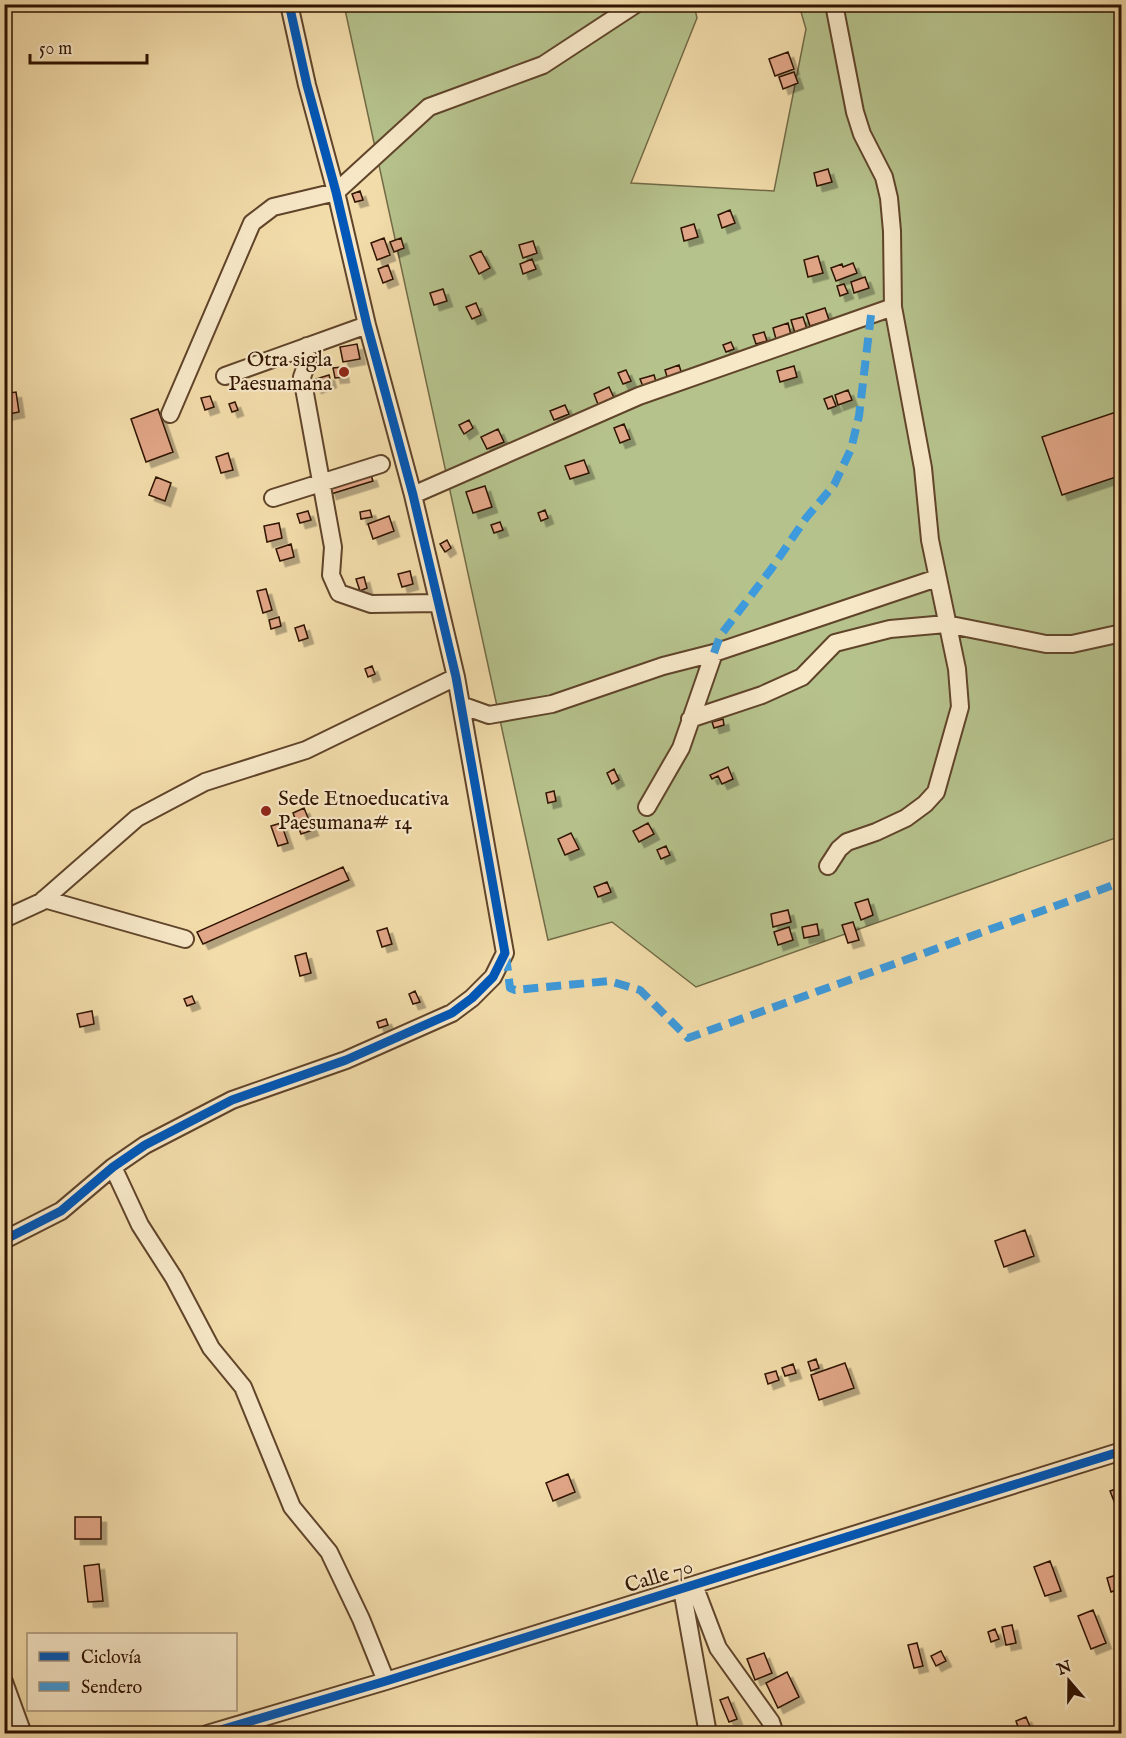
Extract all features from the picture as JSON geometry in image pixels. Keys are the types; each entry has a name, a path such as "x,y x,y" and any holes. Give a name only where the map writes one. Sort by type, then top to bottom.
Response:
{"street":[{"path":"4,1240 61,1211 113,1167 145,1145 232,1100 346,1060 452,1013 472,998 493,977 505,953 456,677 413,495 367,325 289,4"},
{"path":"170,414 252,223 273,207 336,192 429,107 543,65 636,4"},
{"path":"828,866 839,849 847,843 906,818 925,804 936,792 960,707 957,669 930,540 923,468 893,307 889,198 884,177 862,134 855,112 834,4"},
{"path":"413,495 639,396 893,307"},
{"path":"225,376 367,325"},
{"path":"307,346 307,363 302,377 333,547 330,575 339,593 371,604 438,603"},
{"path":"273,498 381,464"},
{"path":"461,705 489,715 552,704 663,666 714,653 937,578"},
{"path":"690,719 762,695 802,677 835,643 859,639 890,629 946,624 1046,644 1072,644 1122,633"},
{"path":"647,807 681,748 714,653"},
{"path":"4,919 44,899 137,818 205,782 306,750 456,677"},
{"path":"44,899 185,939"},
{"path":"113,1167 140,1225 174,1278 212,1348 243,1387 292,1507 329,1552 361,1619 386,1682"},
{"name":"Calle 70","path":"207,1734 386,1682 1122,1451"},
{"path":"688,1587 708,1734"},
{"path":"688,1587 718,1648 771,1722 776,1734"},
{"path":"4,1682 23,1734"}],"green space":[{"path":"344,5 694,5 697,18 631,183 774,191 806,29 799,5 1121,5 1121,836 696,987 612,922 548,940"}],"building":[{"path":"788,52 794,69 775,76 769,59"},
{"path":"794,72 798,83 783,89 779,77"},
{"path":"828,169 832,182 817,186 814,173"},
{"path":"360,191 363,200 355,202 352,194"},
{"path":"730,210 735,223 722,228 718,215"},
{"path":"694,224 698,237 684,241 681,228"},
{"path":"384,238 390,255 377,260 371,243"},
{"path":"401,238 404,248 394,252 390,242"},
{"path":"533,241 537,253 523,258 519,245"},
{"path":"481,251 490,268 479,274 470,256"},
{"path":"818,256 823,273 808,277 804,260"},
{"path":"532,259 536,269 523,274 520,264"},
{"path":"853,263 857,273 836,281 831,268"},
{"path":"388,265 393,279 383,283 378,269"},
{"path":"865,277 869,288 854,293 851,282"},
{"path":"844,284 848,293 840,296 837,286"},
{"path":"443,289 447,301 434,305 430,293"},
{"path":"476,303 481,315 472,319 466,307"},
{"path":"825,308 829,320 810,326 806,314"},
{"path":"803,317 807,329 795,333 791,320"},
{"path":"788,323 791,335 776,339 773,328"},
{"path":"764,332 767,341 756,344 753,335"},
{"path":"731,342 734,349 726,352 723,345"},
{"path":"357,344 360,359 343,362 340,347"},
{"path":"679,365 683,378 669,383 665,370"},
{"path":"794,366 797,377 780,382 777,371"},
{"path":"342,367 344,377 335,378 333,368"},
{"path":"626,370 631,381 623,384 618,373"},
{"path":"329,375 331,382 316,388 313,380"},
{"path":"654,375 657,385 644,389 640,379"},
{"path":"609,387 615,400 599,407 594,394"},
{"path":"848,390 852,400 838,405 835,395"},
{"path":"16,392 19,412 4,415 4,394"},
{"path":"210,396 214,407 205,410 201,398"},
{"path":"832,396 836,406 828,409 824,399"},
{"path":"235,402 238,410 232,412 229,404"},
{"path":"565,405 569,414 554,420 550,411"},
{"path":"158,409 173,452 146,462 131,419"},
{"path":"1122,410 1122,475 1062,495 1042,437"},
{"path":"469,420 473,428 464,434 459,425"},
{"path":"624,424 630,439 620,443 614,428"},
{"path":"498,429 504,442 487,449 481,437"},
{"path":"228,453 233,470 221,473 216,457"},
{"path":"584,460 589,473 570,479 565,466"},
{"path":"371,475 373,481 331,494 329,488"},
{"path":"156,477 171,483 165,501 149,495"},
{"path":"485,486 492,507 473,513 466,492"},
{"path":"370,510 372,517 361,519 360,512"},
{"path":"545,510 548,518 541,521 538,513"},
{"path":"308,511 311,520 300,523 297,514"},
{"path":"389,516 394,531 373,539 368,524"},
{"path":"500,522 503,530 494,533 491,525"},
{"path":"279,523 282,538 267,542 264,526"},
{"path":"447,540 451,548 445,552 440,544"},
{"path":"291,544 294,557 280,561 276,549"},
{"path":"410,571 413,584 402,587 398,574"},
{"path":"364,577 367,588 360,591 356,579"},
{"path":"266,589 272,610 263,613 257,591"},
{"path":"279,617 281,626 271,629 269,620"},
{"path":"304,625 308,638 299,641 295,628"},
{"path":"372,666 375,674 368,677 365,669"},
{"path":"723,719 724,725 714,728 712,722"},
{"path":"728,767 733,779 722,784 718,776 712,779 710,775"},
{"path":"614,769 619,780 612,784 607,773"},
{"path":"554,791 556,801 548,803 546,793"},
{"path":"304,808 313,830 301,834 293,813"},
{"path":"281,823 288,843 278,846 271,826"},
{"path":"648,823 654,834 639,842 633,831"},
{"path":"571,833 579,849 565,855 558,839"},
{"path":"666,846 670,855 661,859 657,850"},
{"path":"343,867 349,880 203,944 197,932"},
{"path":"607,882 611,892 598,897 594,887"},
{"path":"868,899 873,915 861,920 855,903"},
{"path":"788,910 791,922 773,927 771,914"},
{"path":"853,922 859,940 848,943 842,925"},
{"path":"817,924 819,935 804,938 802,927"},
{"path":"789,927 793,940 778,945 774,932"},
{"path":"387,928 392,944 382,947 377,931"},
{"path":"306,953 311,973 300,976 295,956"},
{"path":"415,991 420,1002 413,1004 409,994"},
{"path":"192,996 195,1003 187,1006 184,999"},
{"path":"92,1011 94,1024 80,1027 77,1014"},
{"path":"386,1019 388,1025 379,1028 377,1022"},
{"path":"1025,1230 1034,1256 1004,1267 995,1241"},
{"path":"816,1359 819,1368 811,1371 808,1362"},
{"path":"845,1363 854,1388 819,1400 811,1375"},
{"path":"793,1364 796,1373 785,1376 782,1368"},
{"path":"776,1371 779,1380 768,1384 765,1374"},
{"path":"568,1474 575,1492 553,1501 546,1483"},
{"path":"1122,1487 1122,1504 1116,1506 1110,1491"},
{"path":"75,1517 101,1517 101,1539 75,1539"},
{"path":"1050,1561 1061,1591 1045,1596 1034,1567"},
{"path":"99,1564 103,1601 88,1602 84,1566"},
{"path":"1122,1573 1122,1588 1111,1592 1107,1578"},
{"path":"1093,1610 1106,1643 1091,1649 1078,1616"},
{"path":"1012,1625 1016,1643 1006,1645 1002,1627"},
{"path":"995,1629 999,1639 991,1642 988,1632"},
{"path":"917,1643 923,1666 914,1668 908,1645"},
{"path":"941,1651 946,1661 936,1666 931,1656"},
{"path":"764,1653 772,1673 755,1680 747,1659"},
{"path":"787,1672 799,1697 778,1708 766,1683"},
{"path":"728,1697 737,1719 729,1722 720,1700"},
{"path":"1026,1717 1031,1729 1020,1733 1016,1721"}],"marked path":[{"path":"714,653 720,636 772,568 806,518 834,485 851,449 859,416 871,315"},
{"path":"506,956 510,988 515,990 609,981 640,990 688,1038 1122,882"}],"cycle path":[{"path":"4,1240 61,1211 113,1167 145,1145 232,1100 346,1060 452,1013 472,998 493,977 505,953 456,677 413,495 367,325 289,4"},
{"path":"207,1734 386,1681 1122,1451"}],"place":[{"name":"Otra sigla Paesuamana","path":"344,372"},
{"name":"Sede Etnoeducativa Paesumana# 14","path":"266,811"}]}
